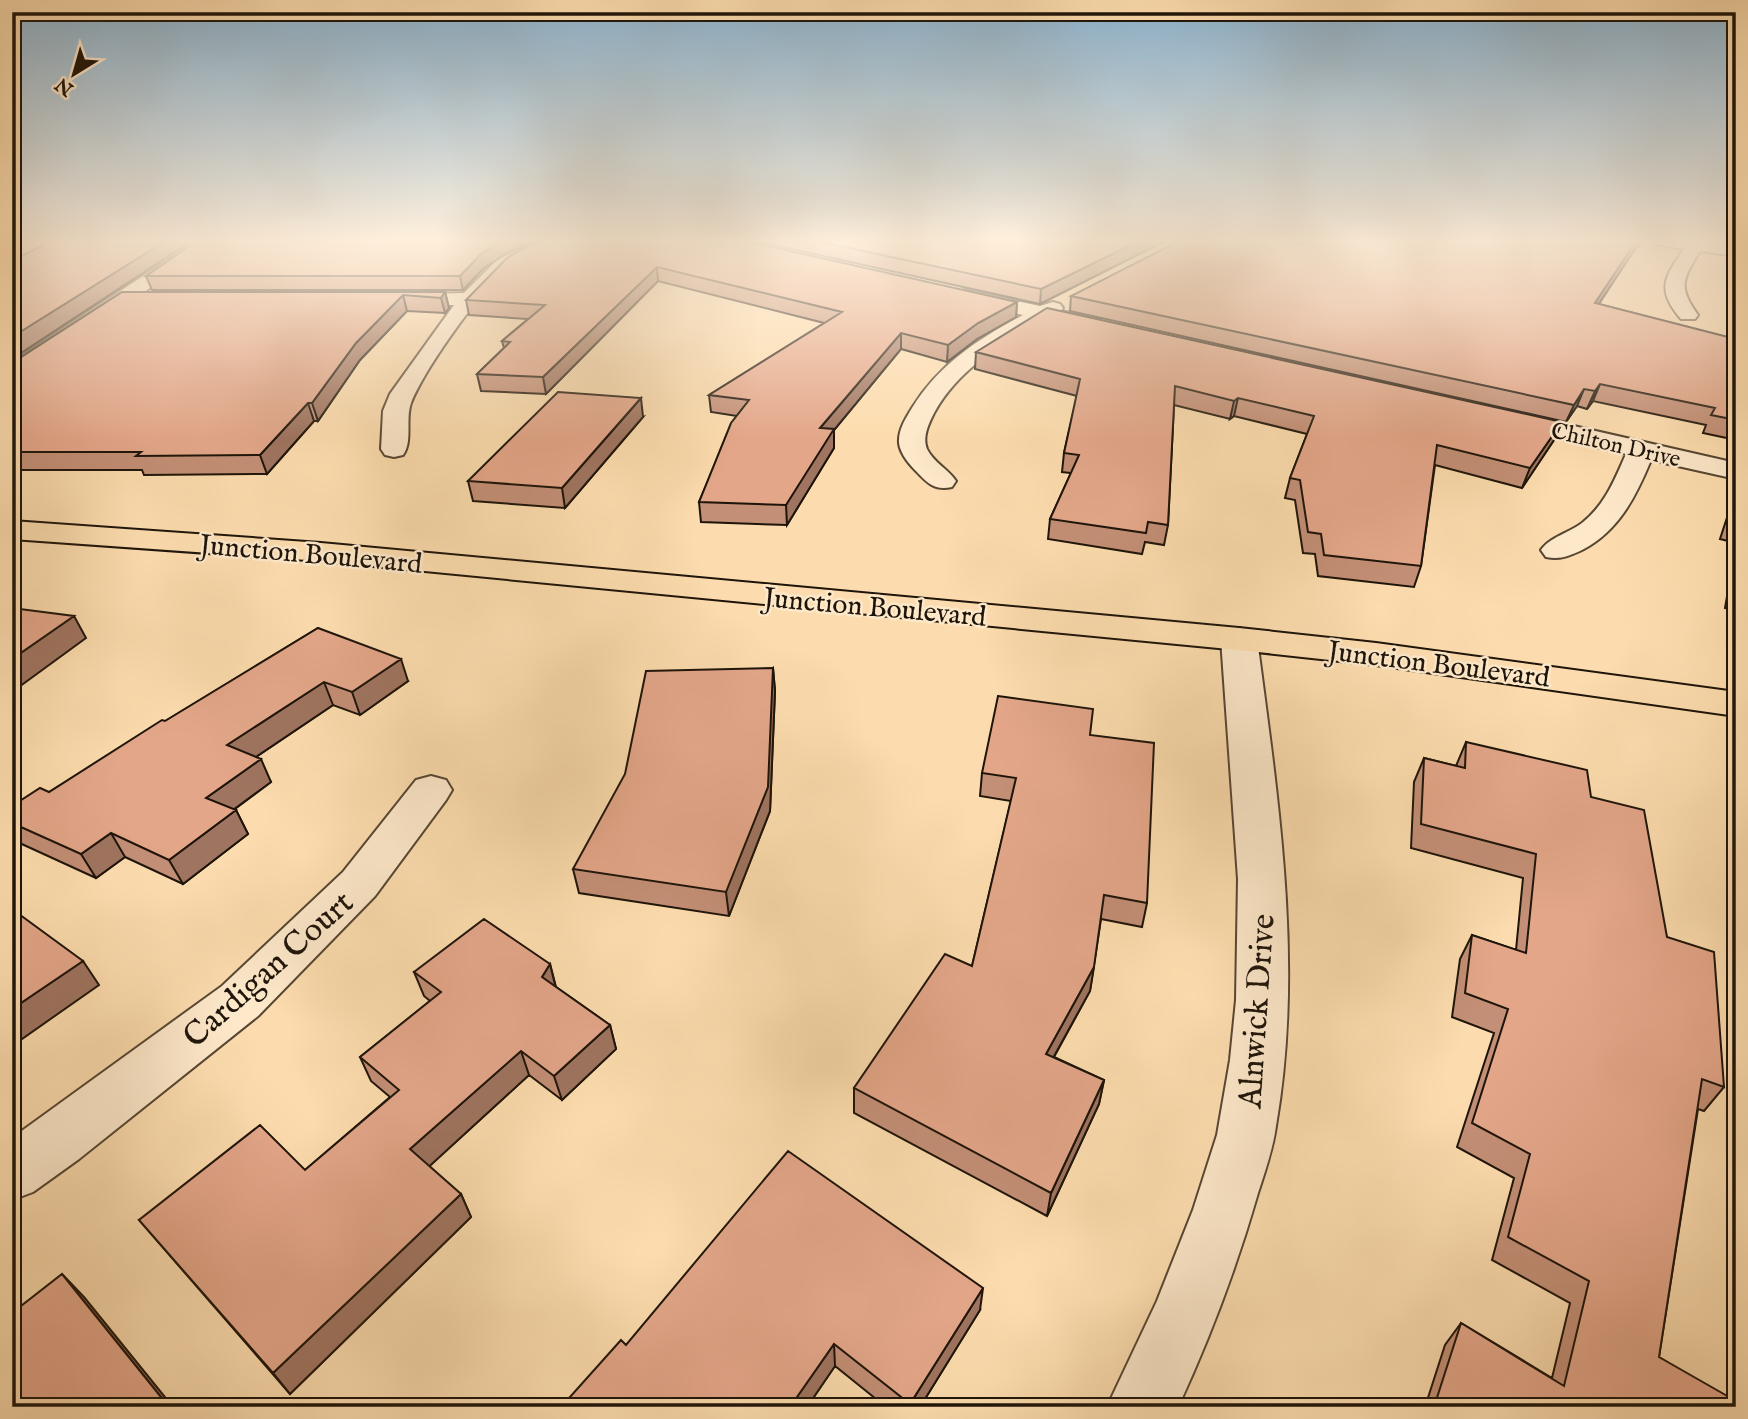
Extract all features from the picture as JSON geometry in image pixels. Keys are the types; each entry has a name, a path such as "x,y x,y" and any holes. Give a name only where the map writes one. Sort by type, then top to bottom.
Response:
{"main road":[{"name":"Junction Boulevard","path":"12,530 321,552 1239,639 1376,654 1736,704"}],"street":[{"path":"12,373 111,306"},
{"path":"394,449 397,405 465,306"},
{"path":"1012,306 1111,328"},
{"path":"942,481 924,465 912,447 915,426 925,405 956,367 976,350 1057,306"},
{"path":"1679,306 1688,315"},
{"name":"Chilton Drive","path":"1487,414 1736,471"},
{"path":"1557,550 1584,538 1601,525 1616,507 1642,449"},
{"name":"Alnwick Drive","path":"1142,1407 1216,1237 1249,1121 1264,993 1262,897 1239,639"},
{"name":"Cardigan Court","path":"12,1172 59,1140 240,1001 359,884 431,790"}],"building":[{"path":"12,306 61,306 12,337"},
{"path":"100,306 392,306 356,343 312,403 308,403 260,455 136,456 141,452 12,452 12,363"},
{"path":"544,306 616,306 543,377 477,374 510,342 502,341"},
{"path":"818,306 1009,306 978,323 948,345 901,333 820,428 834,429 786,505 699,502 731,423 749,400 709,395 842,312"},
{"path":"1118,306 1608,306 1732,338 1736,327 1736,420 1711,415 1715,408 1600,384 1595,391 1584,389 1574,405"},
{"path":"1047,308 1562,422 1530,468 1437,445 1421,566 1324,555 1321,534 1308,532 1300,480 1290,478 1314,416 1238,398 1234,401 1175,386 1168,525 1148,522 1146,533 1050,519 1079,455 1064,453 1080,379 976,352"},
{"path":"558,392 641,398 562,488 468,481"},
{"path":"1736,503 1736,520 1731,519"},
{"path":"12,608 74,616 12,659"},
{"path":"318,628 401,659 352,692 324,682 227,745 261,759 206,798 236,810 169,860 111,833 81,854 12,823 12,806 40,788 49,792 162,720 165,721"},
{"path":"773,668 768,787 726,892 573,869 625,774 646,671"},
{"path":"998,696 1093,709 1090,735 1154,743 1147,903 1104,895 1094,967 1046,1054 1104,1080 1051,1193 854,1088 945,954 972,966 1016,778 982,773"},
{"path":"1466,742 1587,770 1591,797 1644,810 1667,937 1714,952 1724,1087 1702,1079 1659,1357 1736,1401 1736,1407 1434,1407 1461,1323 1564,1386 1589,1281 1508,1237 1530,1154 1472,1123 1508,1009 1465,993 1472,935 1526,953 1536,854 1421,824 1424,758 1465,768"},
{"path":"12,909 83,961 12,1009"},
{"path":"484,919 550,964 542,977 610,1025 554,1076 521,1051 410,1149 461,1194 273,1373 139,1220 260,1125 305,1170 399,1090 360,1057 441,992 414,972"},
{"path":"788,1151 983,1288 910,1404 834,1344 790,1407 561,1407 621,1340 626,1345"},
{"path":"62,1274 169,1407 12,1407 12,1313"}]}
